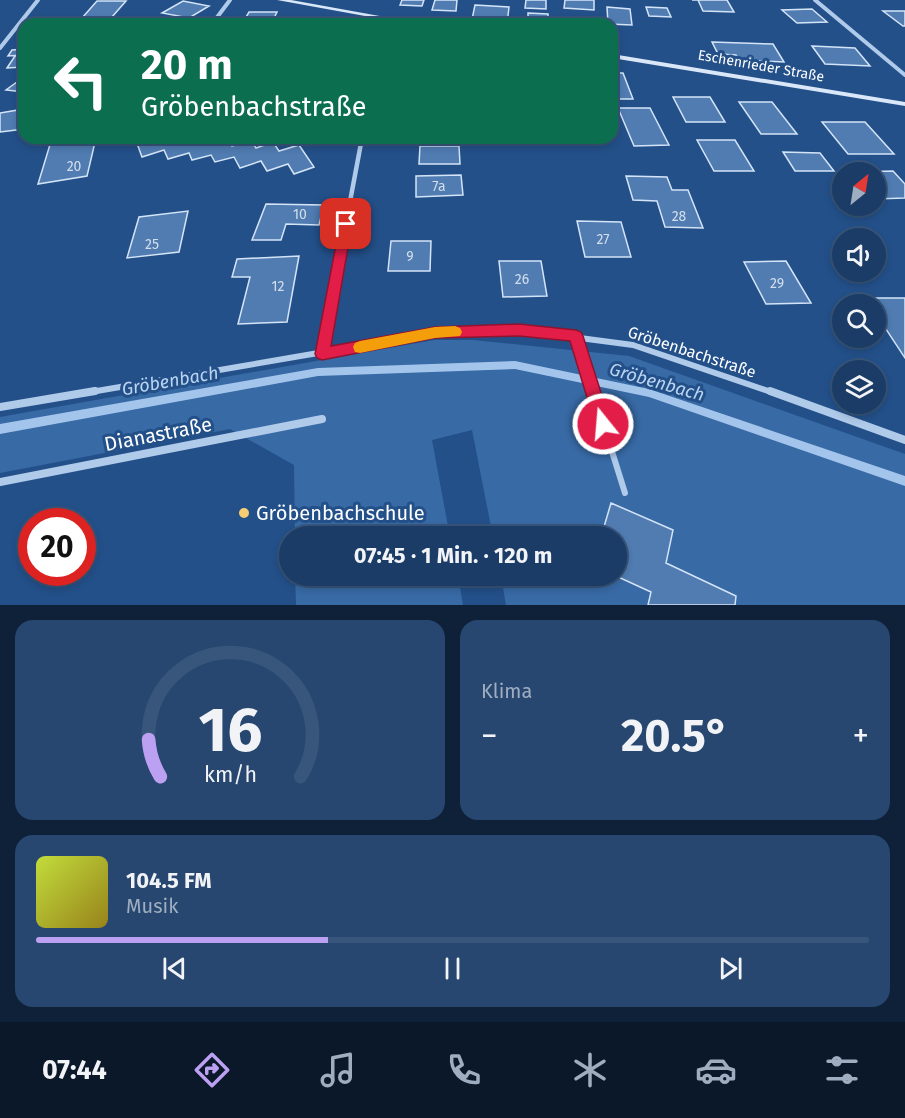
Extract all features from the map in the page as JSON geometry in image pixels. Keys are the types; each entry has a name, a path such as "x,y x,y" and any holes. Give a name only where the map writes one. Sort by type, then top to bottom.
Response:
{"street":[{"path":"24,18 38,0"},
{"path":"216,18 230,0"},
{"path":"280,0 371,18"},
{"path":"815,0 905,75"},
{"path":"0,48 18,25"},
{"name":"Eschenrieder Straße","path":"618,57 905,104"},
{"path":"322,354 361,144"},
{"name":"Gröbenbachstraße","path":"0,407 435,333 519,330 633,345 708,369 905,440"},
{"name":"Dianastraße","path":"0,482 322,419"}],"lane":[{"path":"576,336 625,493"}],"shaded area":[{"path":"434,340 473,340 629,356 905,454 905,605 506,605 503,586 627,586 627,526 491,526 472,430 432,440 448,526 295,526 294,465 230,429 0,473 0,417"},
{"path":"295,586 460,586 463,605 296,605"}],"building":[{"path":"402,0 424,0 422,6 400,5"},
{"path":"435,0 457,0 456,11 432,10"},
{"path":"526,0 546,0 546,9 525,8"},
{"path":"565,0 594,0 594,10 564,8"},
{"path":"698,0 727,0 734,12 703,11"},
{"path":"97,1 126,1 112,17 82,18"},
{"path":"183,1 209,6 189,18 162,13"},
{"path":"475,5 509,7 508,18 472,18"},
{"path":"607,7 630,9 632,25 618,24 618,18 608,18"},
{"path":"646,7 667,8 671,17 649,16"},
{"path":"812,9 827,22 797,23 782,10"},
{"path":"883,11 905,11 905,26 903,26"},
{"path":"249,12 277,12 274,18 246,18"},
{"path":"528,13 548,14 548,18 528,18"},
{"path":"712,42 773,44 784,62 739,60 736,55 718,54"},
{"path":"812,46 855,48 870,66 825,64"},
{"path":"12,50 18,50 18,55 8,56"},
{"path":"15,56 18,56 18,67 7,68"},
{"path":"618,73 623,73 633,99 618,99"},
{"path":"18,81 18,91 6,90"},
{"path":"673,97 710,97 725,122 686,122"},
{"path":"739,102 772,102 797,134 761,134"},
{"path":"618,108 650,108 669,145 634,146"},
{"path":"18,110 18,130 0,132 0,113"},
{"path":"822,122 865,122 894,154 848,154"},
{"path":"697,140 735,140 754,171 714,171"},
{"path":"50,144 95,144 87,176 38,184"},
{"path":"137,144 231,144 232,146 254,144 256,148 274,144 279,151 299,145 314,167 294,174 288,164 267,171 261,161 240,168 234,157 215,162 211,155 192,160 189,153 168,159 164,150 142,157"},
{"path":"420,146 459,146 460,164 419,164"},
{"path":"783,152 820,153 832,168 832,171 795,171"},
{"path":"886,171 893,171 905,184 905,198 886,199"},
{"path":"461,175 463,195 416,197 416,176"},
{"path":"626,176 667,177 672,190 688,190 703,228 665,227 657,201 633,200"},
{"path":"266,204 324,205 319,225 286,224 281,240 252,240"},
{"path":"188,211 179,252 127,258 139,217"},
{"path":"577,221 621,222 631,257 585,257"},
{"path":"391,241 431,241 430,271 388,271"},
{"path":"299,256 287,322 238,324 250,277 232,277 237,259"},
{"path":"499,261 541,261 547,296 503,297"},
{"path":"786,261 811,303 766,304 744,262"},
{"path":"886,298 905,298 905,358 886,329"},
{"path":"611,503 673,530 666,563 736,596 735,605 648,605 651,592 627,581 627,526 604,526"}],"waterway":[{"name":"Gröbenbach","path":"0,429 318,372 515,365 649,393 905,481"}],"slow traffic":[{"path":"360,347 435,333 455,332"}],"place":[{"name":"Gröbenbachschule","path":"244,513"}],"route":[{"path":"346,224 322,354 435,333 519,330 576,336 603,424"}]}
